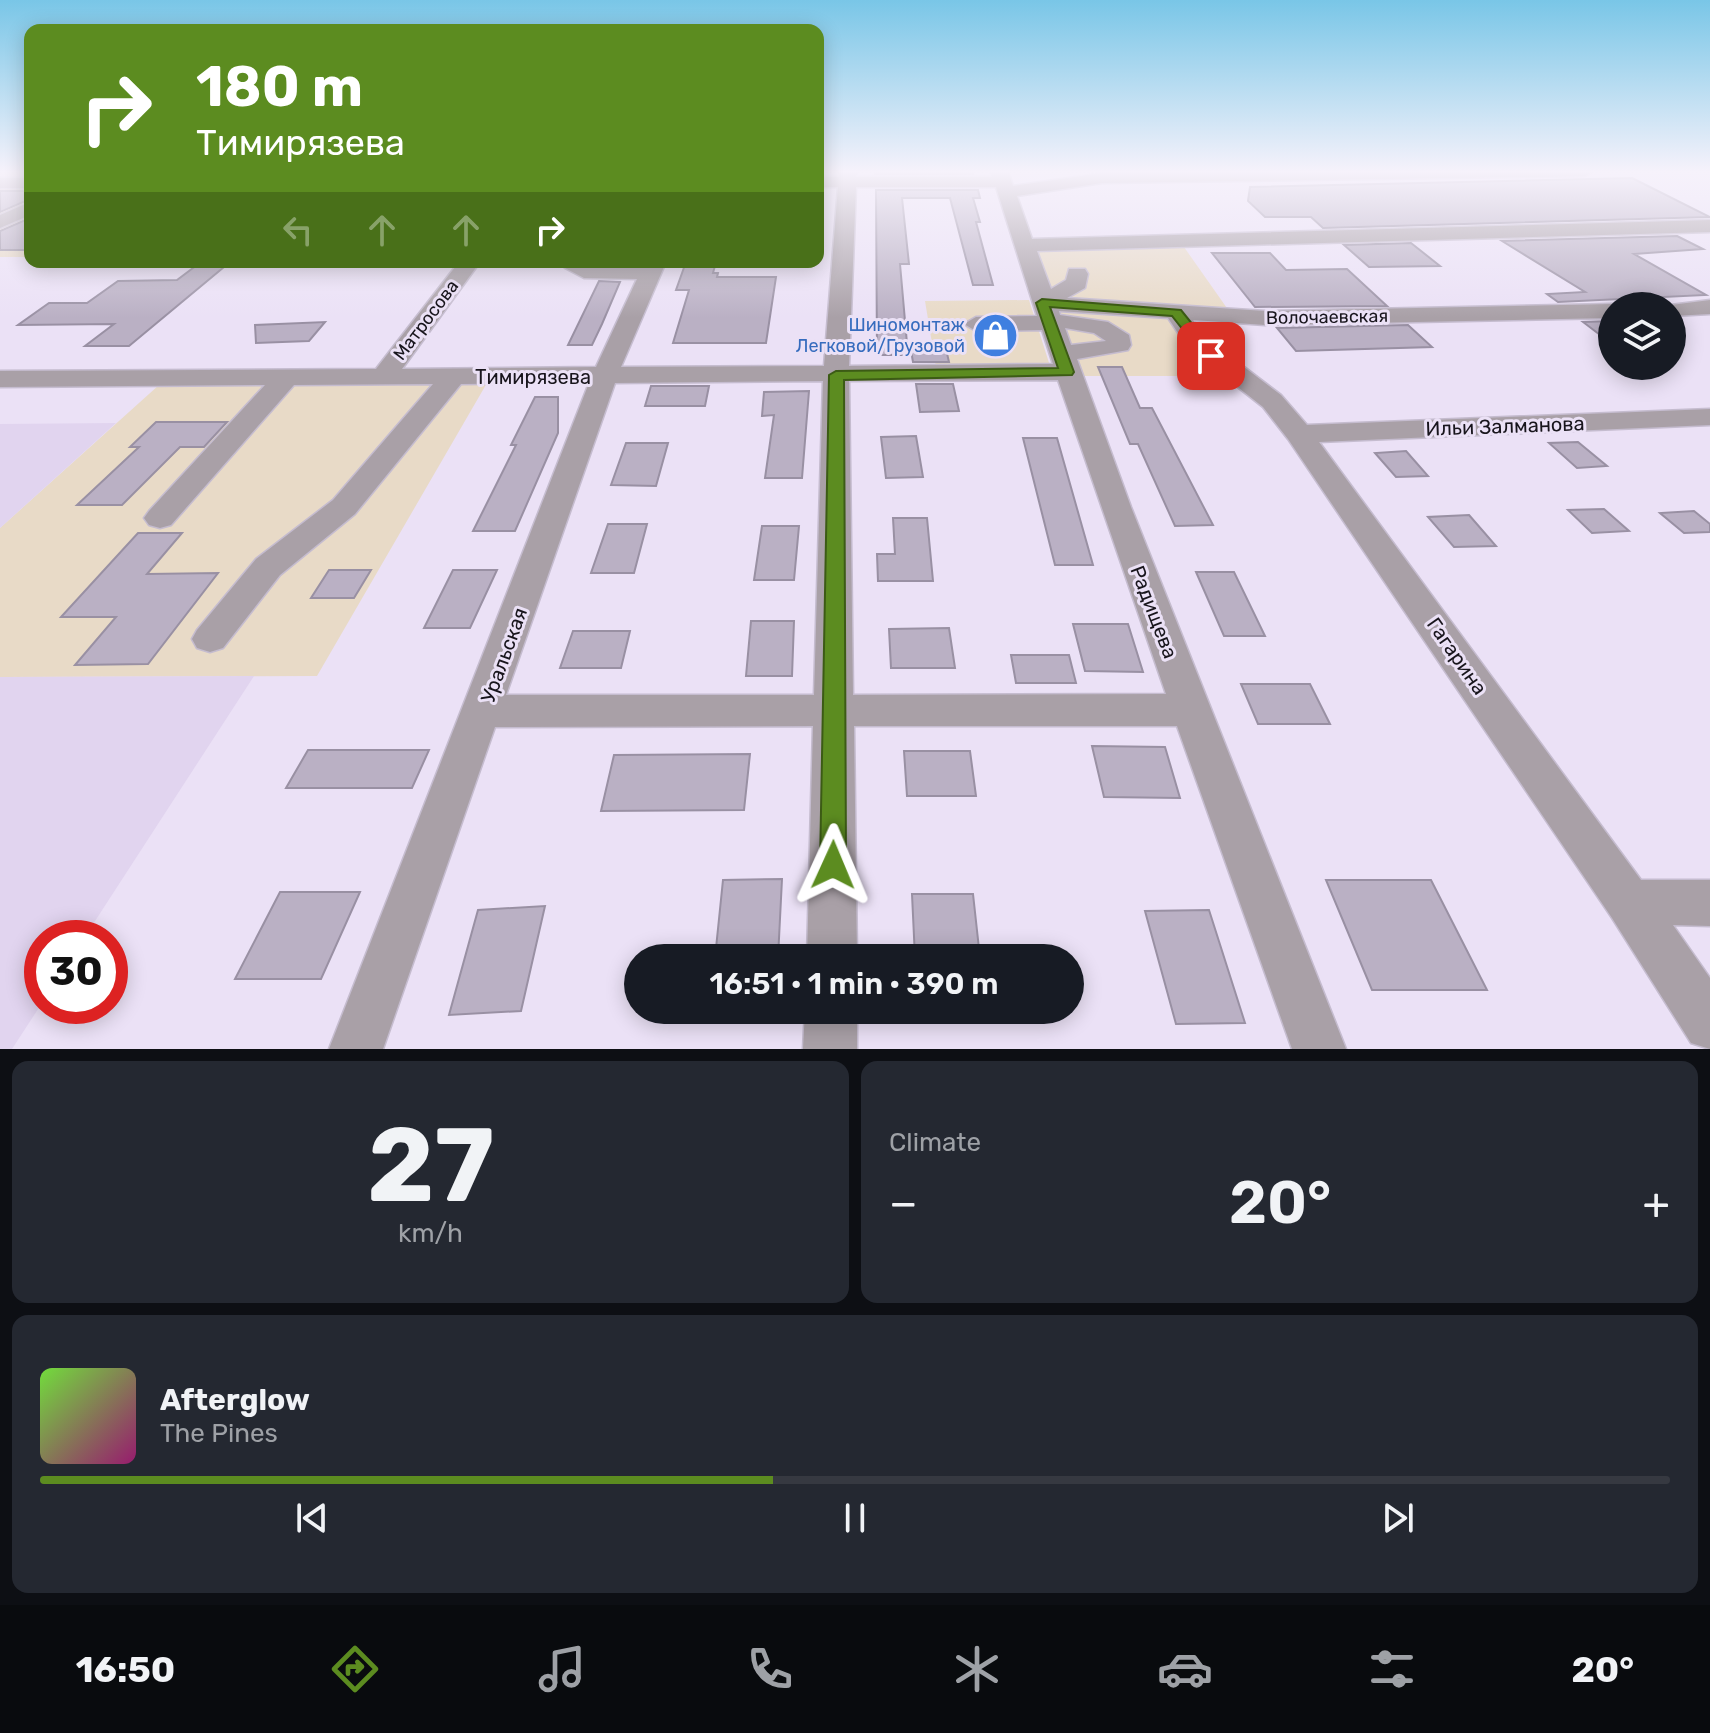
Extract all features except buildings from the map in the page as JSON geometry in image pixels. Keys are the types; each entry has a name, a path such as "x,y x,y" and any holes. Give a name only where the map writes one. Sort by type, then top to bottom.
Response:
{"street":[{"path":"832,944 838,220"},
{"name":"Радищева","path":"1014,220 1191,710 1319,1049"},
{"path":"1022,245 1710,226"},
{"path":"976,324 1046,314 1077,283 1075,269 1066,258 1022,245"},
{"name":"Матросова","path":"382,378 465,268"},
{"path":"576,268 584,272 640,268"},
{"name":"Уральская","path":"356,1049 604,377 654,268"},
{"path":"1686,308 1710,307"},
{"name":"Волочаевская","path":"1046,314 1176,313 1265,318 1598,311"},
{"name":"Гагарина","path":"1176,313 1211,356 1272,401 1299,434 1629,902 1710,1024"},
{"name":"Тимирязева","path":"0,379 836,375 1063,362 1119,345 1117,335 1100,327 1046,314"},
{"path":"160,518 286,378"},
{"path":"210,639 254,581 344,507 452,378"},
{"name":"Ильи Залманова","path":"1299,434 1710,417"},
{"path":"483,711 1191,710"},
{"path":"1629,902 1710,903"},
{"path":"830,1049 831,1024"}],"shaded area":[{"path":"0,220 24,220 24,257 0,257"},
{"path":"1184,247 1229,311 1049,299 1032,248"},
{"path":"1029,300 1050,366 936,367 925,301"},
{"path":"1053,308 1168,318 1187,345 1222,376 1079,376"},
{"path":"487,383 317,676 0,677 0,528 159,385"},
{"path":"116,423 0,528 0,424"},
{"path":"254,676 96,920 24,920 24,1024 28,1024 12,1049 0,1049 0,677"}],"place":[{"name":"Шиномонтаж Легковой/Грузовой","path":"996,335"}],"route":[{"path":"833,865 836,375 1067,372 1042,303 1176,313 1197,343 1211,356"}]}
